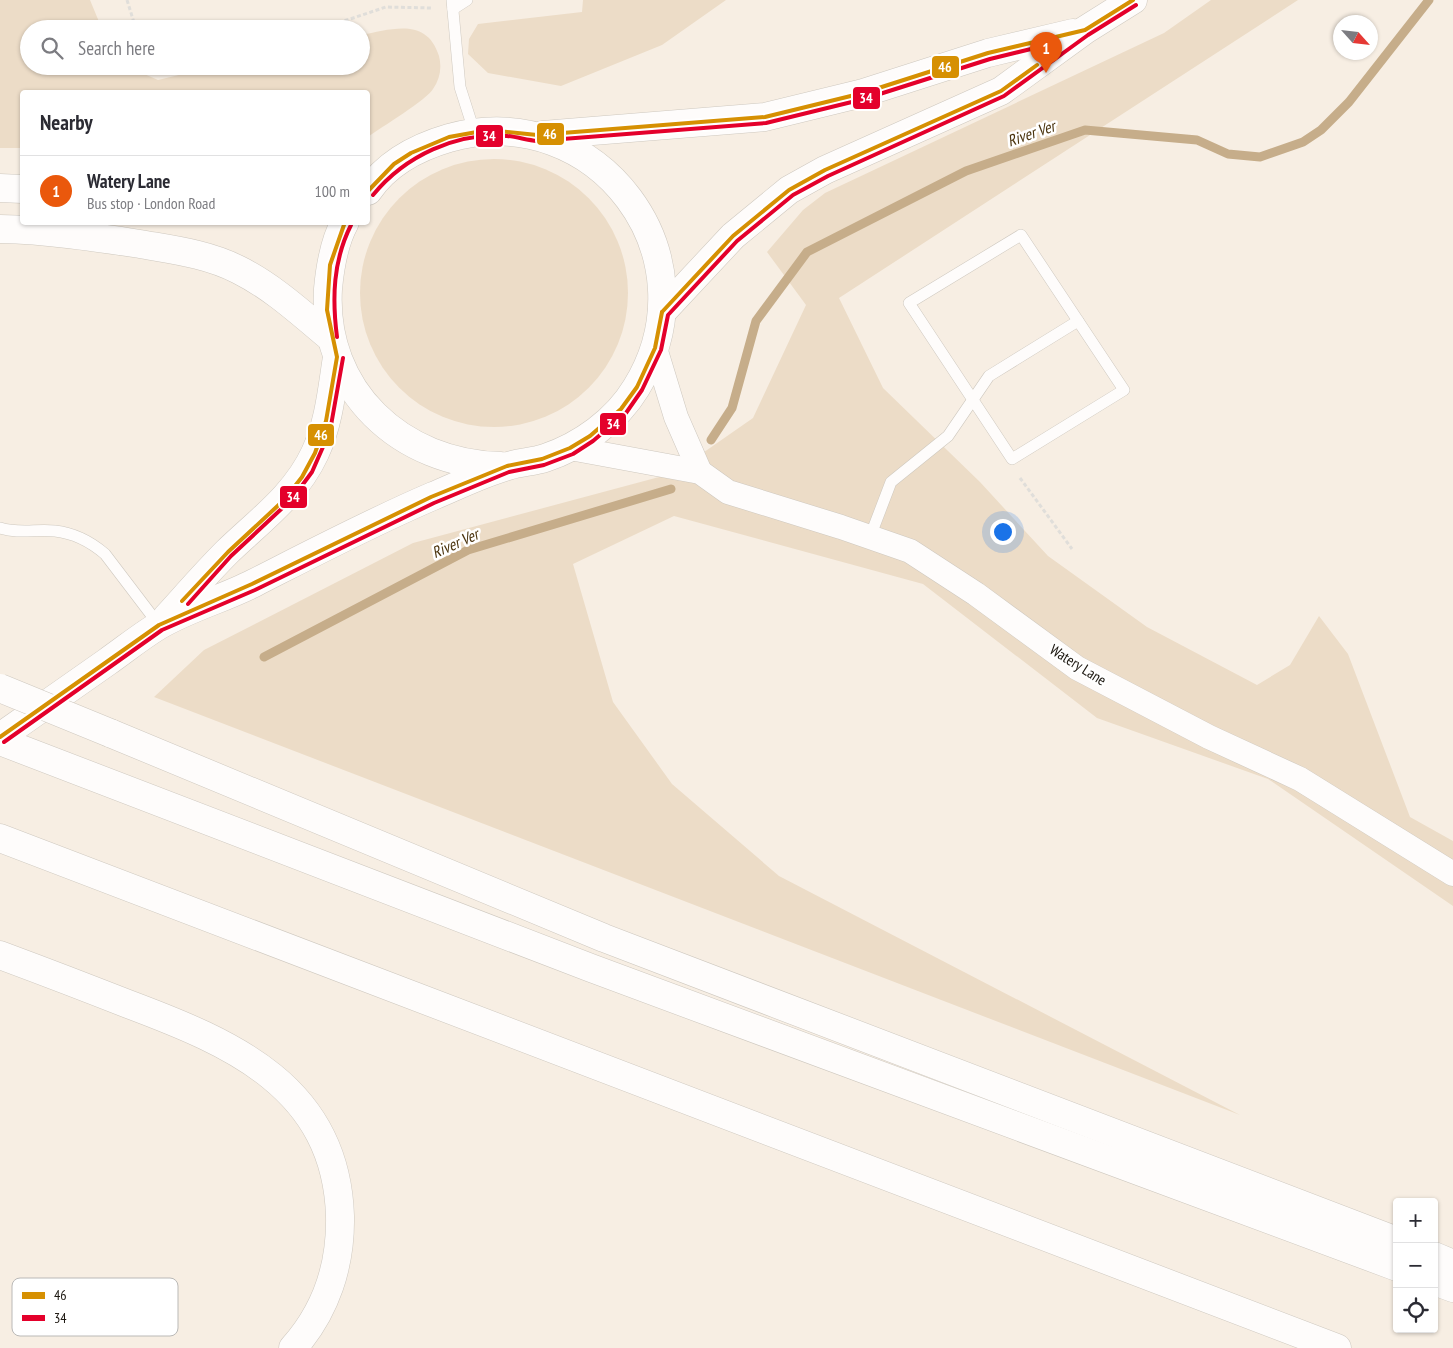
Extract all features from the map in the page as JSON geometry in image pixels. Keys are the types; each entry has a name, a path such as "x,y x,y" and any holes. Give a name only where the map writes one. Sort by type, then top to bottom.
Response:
{"main road":[{"path":"662,312 733,236 789,190 825,170 1001,91 1085,30 1133,0"},
{"path":"537,135 765,117 863,93 988,53 1085,30"},
{"path":"0,737 159,625 252,584 431,497 507,466 542,459 570,448 590,436 621,409 637,387 655,348 662,312 659,264 646,225 628,196 604,170 571,148 537,135 506,130 474,131 425,145 398,160 370,185"},
{"path":"0,188 20,189"},
{"path":"344,225 330,265 327,310 334,347 345,375 367,408 402,439 446,459 477,465 507,466"},
{"path":"0,229 91,236 194,254 217,260 239,270 269,288 334,347"},
{"path":"159,625 228,552 284,500 302,477 315,453 326,421 334,347"},
{"path":"0,688 604,938 1393,1239"},
{"path":"0,741 592,968 1393,1266"},
{"path":"0,838 1336,1348"},
{"path":"0,955 146,1011 230,1048 264,1069 292,1095 310,1118 331,1164 339,1202 340,1241 335,1269 323,1305 293,1348"},
{"path":"1438,1258 1453,1264"},
{"path":"1438,1282 1453,1288"}],"street":[{"path":"655,348 676,417 700,472"},
{"path":"570,448 700,472"},
{"name":"Watery Lane","path":"700,472 728,492 910,551 976,594 1078,668 1209,737 1300,779 1453,874"}],"lane":[{"path":"467,0 453,4 460,87 474,131"},
{"path":"1021,235 1078,321 1124,390 1012,459 909,303 1021,235"},
{"path":"870,537 891,482 948,436 989,376 1078,321"},
{"path":"0,528 9,531 56,531 76,537 95,546 105,554 159,625"}],"path":[{"path":"127,0 133,20"},
{"path":"347,20 386,7 453,4"},
{"path":"1012,459 1014,468 1072,549"}],"shaded area":[{"path":"0,0 90,0 98,20 20,20 20,75 147,75 158,80 179,75 370,75 370,33 396,29 417,31 426,35 439,56 440,73 429,94 370,136 370,90 20,90 20,148 0,148"},
{"path":"583,0 726,0 662,45 561,86 488,73 468,54 469,39 478,24 582,12"},
{"path":"1211,0 1298,0 839,298 883,388 980,482 1048,556 1147,627 1257,685 1290,665 1319,616 1348,654 1410,817 1453,841 1453,906 1268,779 1097,718 923,584 674,516 573,564 613,702 672,784 779,876 1240,1115 154,697 204,650 413,543 674,473 753,418 806,305 767,252 803,210 825,193 1164,33"},
{"path":"494,159 520,162 545,169 568,182 589,198 605,219 618,242 625,267 628,293 625,319 618,344 605,367 589,388 568,404 545,417 520,424 494,427 468,424 443,417 420,404 399,388 383,367 370,344 363,319 360,293 363,267 370,242 383,219 399,198 420,182 443,169 468,162"}],"waterway":[{"name":"River Ver","path":"711,440 732,408 756,321 807,252 966,171 1085,130 1197,140 1228,154 1260,157 1303,142 1321,130 1349,102 1429,0"},
{"name":"River Ver","path":"264,657 468,550 671,489"}],"transit line":[{"name":"46","path":"370,189 394,164 411,153 449,137 488,130 537,135 765,117 863,93 988,53 1085,30 1133,0"},
{"name":"34","path":"4,742 162,630 255,590 434,503 509,472 544,465 573,454 593,441 626,413 642,390 661,350 668,315 737,241 793,195 828,176 1004,96 1088,35 1136,5"},
{"name":"34","path":"373,195 386,181 416,158 433,149 469,138 507,136 537,141 766,123 864,99 990,59 1031,49"},
{"name":"46","path":"662,312 733,236 789,190 825,170 1001,91 1037,65"},
{"name":"46","path":"182,601 228,552 284,500 302,477 315,453 326,421 337,357 327,310 330,265 344,225"},
{"name":"34","path":"337,337 335,280 341,252 351,225"},
{"name":"46","path":"0,737 159,625 252,584 431,497 507,466 542,459 570,448 590,436 621,409 637,387 655,348 662,312"},
{"name":"34","path":"188,604 231,556 292,499 312,472 330,431 343,358"}],"place":[{"name":"Watery Lane","path":"1046,73"}]}
